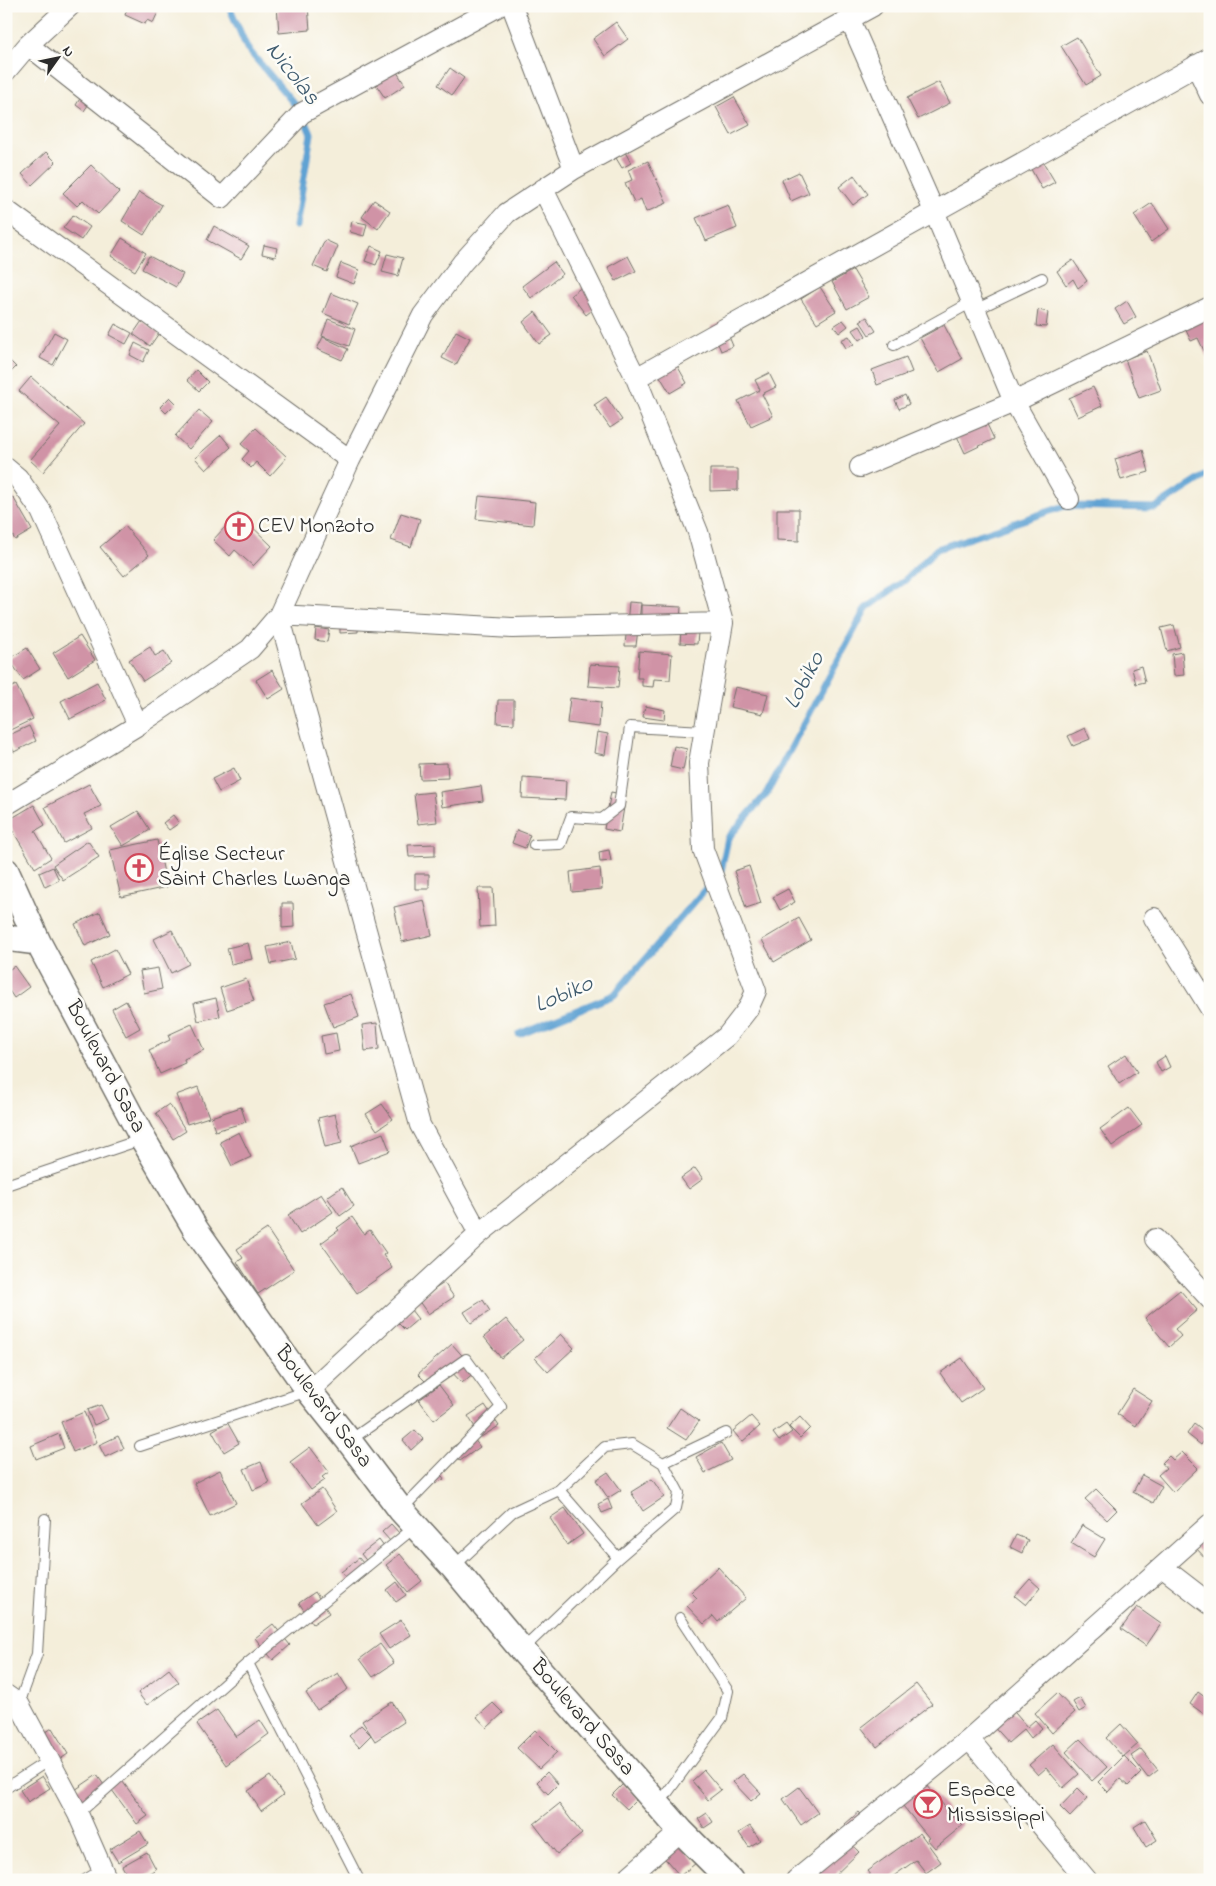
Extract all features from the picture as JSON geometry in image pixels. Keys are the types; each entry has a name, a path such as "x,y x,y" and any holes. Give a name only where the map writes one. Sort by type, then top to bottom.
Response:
{"street":[{"path":"6,71 28,45 70,6"},
{"path":"28,45 222,198 302,112 499,6"},
{"path":"512,6 574,169"},
{"path":"6,805 138,726 250,649 279,615 350,460 423,315 462,263 507,213 574,169 850,20 870,7"},
{"path":"850,20 934,211 1014,402 1069,499"},
{"path":"636,378 1203,62 1210,96"},
{"path":"309,1391 479,1234 727,1036 748,1009 756,991 703,849 699,763 723,623 698,532 636,378 543,189"},
{"path":"6,210 350,460"},
{"path":"860,467 1014,402 1210,307"},
{"path":"6,468 18,478 41,510 138,726"},
{"path":"279,615 512,628 723,623"},
{"path":"279,615 420,1125 479,1234"},
{"name":"Boulevard Sasa","path":"6,871 38,942 143,1139 196,1230 309,1391 350,1441 408,1518 453,1567 522,1650 680,1830 730,1880"},
{"path":"1154,918 1210,1008"},
{"path":"6,938 38,942"},
{"path":"1155,1239 1210,1299"},
{"path":"796,1880 969,1739 1210,1524"},
{"path":"1162,1567 1210,1604"},
{"path":"13,1700 49,1760 78,1814 105,1874"},
{"path":"969,1739 1087,1880"},
{"path":"625,1880 680,1830"}],"lane":[{"path":"894,345 974,306 1042,278"},
{"path":"534,845 561,844 571,817 602,819 619,806 630,727 704,731"},
{"path":"6,1185 143,1139"},
{"path":"78,1814 408,1518 501,1407 466,1359 350,1441"},
{"path":"140,1446 309,1391"},
{"path":"663,1463 726,1433"},
{"path":"453,1567 512,1512 559,1490 605,1447 632,1444 663,1463 679,1493 676,1508 618,1558 522,1650"},
{"path":"559,1490 618,1558"},
{"path":"13,1700 37,1654 45,1519"},
{"path":"658,1805 722,1718 728,1691 680,1618"},
{"path":"248,1663 359,1880"},
{"path":"6,1788 49,1760"},
{"path":"85,1880 105,1874"}],"building":[{"path":"128,6 153,6 151,9 158,12 153,23 147,20 145,24 125,15"},
{"path":"277,6 308,6 310,30 279,33"},
{"path":"616,22 628,39 605,56 593,39"},
{"path":"1077,37 1101,76 1086,85 1061,46"},
{"path":"450,68 464,78 452,95 438,85"},
{"path":"395,69 405,85 385,98 375,83"},
{"path":"939,82 950,103 918,119 907,98"},
{"path":"81,97 90,102 84,111 76,105"},
{"path":"734,97 750,125 731,135 716,107"},
{"path":"46,152 56,162 32,185 22,174"},
{"path":"625,152 631,163 622,168 616,158"},
{"path":"1039,155 1055,182 1042,189 1027,162"},
{"path":"648,161 667,203 646,212 641,199 634,202 625,183 632,180 628,170"},
{"path":"91,165 119,192 98,214 83,200 77,206 63,193"},
{"path":"799,172 809,193 791,201 782,180"},
{"path":"854,175 868,194 853,205 839,187"},
{"path":"139,192 162,205 144,235 122,221"},
{"path":"374,200 390,211 378,229 362,217"},
{"path":"1152,203 1169,229 1151,242 1134,215"},
{"path":"728,205 737,228 706,241 696,218"},
{"path":"73,215 90,227 81,240 63,228"},
{"path":"352,221 367,224 364,236 350,232"},
{"path":"214,226 249,246 241,259 207,240"},
{"path":"122,238 146,253 135,271 111,256"},
{"path":"325,240 338,246 327,272 313,266"},
{"path":"264,245 277,248 275,257 262,254"},
{"path":"371,246 382,251 376,265 365,261"},
{"path":"387,254 403,258 398,276 382,272"},
{"path":"149,256 183,274 176,287 142,269"},
{"path":"628,256 636,271 616,281 608,267"},
{"path":"1073,260 1087,281 1078,288 1073,279 1066,285 1057,271"},
{"path":"554,262 563,274 531,298 522,286"},
{"path":"341,263 359,270 354,284 336,277"},
{"path":"853,270 869,297 847,309 832,282"},
{"path":"586,284 601,303 586,315 571,295"},
{"path":"820,287 836,311 817,323 801,299"},
{"path":"331,293 358,304 349,324 323,313"},
{"path":"1127,301 1136,317 1124,324 1115,309"},
{"path":"1038,310 1048,312 1046,327 1036,326"},
{"path":"535,312 552,335 539,344 523,322"},
{"path":"1210,313 1210,356 1207,357 1198,338 1191,341 1184,326"},
{"path":"867,317 876,331 869,335 860,321"},
{"path":"328,319 355,329 349,346 322,336"},
{"path":"843,320 848,326 839,333 834,326"},
{"path":"142,321 159,333 150,346 133,334"},
{"path":"723,322 733,346 721,351 711,327"},
{"path":"115,324 132,333 126,344 109,335"},
{"path":"944,325 962,359 939,372 920,338"},
{"path":"860,326 866,336 860,340 853,330"},
{"path":"456,331 470,338 456,365 442,358"},
{"path":"54,332 67,339 53,365 40,358"},
{"path":"849,336 854,344 846,348 841,340"},
{"path":"323,337 348,349 342,360 317,349"},
{"path":"135,343 149,350 143,362 130,355"},
{"path":"1147,351 1161,390 1139,398 1125,359"},
{"path":"670,353 687,383 670,393 652,363"},
{"path":"6,357 16,367 6,377"},
{"path":"906,357 912,372 877,385 872,370"},
{"path":"196,370 208,382 199,391 187,380"},
{"path":"769,373 776,387 762,394 773,416 751,426 738,401 760,390 755,380"},
{"path":"31,377 84,424 43,472 30,460 60,426 19,391"},
{"path":"1093,387 1102,406 1078,417 1069,398"},
{"path":"905,395 909,404 899,409 895,400"},
{"path":"170,397 176,403 166,413 160,407"},
{"path":"606,397 622,420 610,428 594,405"},
{"path":"199,410 213,422 189,449 175,436"},
{"path":"985,420 994,439 965,453 956,434"},
{"path":"256,428 287,457 270,476 256,462 251,468 242,459 249,451 241,444"},
{"path":"221,435 231,447 206,470 195,458"},
{"path":"1143,450 1149,472 1121,480 1115,459"},
{"path":"710,469 738,469 738,490 710,491"},
{"path":"479,496 535,502 533,525 476,519"},
{"path":"13,497 32,530 15,540 11,533 6,536 6,501"},
{"path":"777,509 799,509 799,541 777,540"},
{"name":"CEV Monzoto","path":"238,513 272,546 253,566 235,550 230,556 213,540"},
{"path":"401,513 420,519 411,547 391,540"},
{"path":"125,526 149,555 124,576 100,547"},
{"path":"629,602 641,603 636,646 625,646"},
{"path":"641,605 681,607 680,621 641,619"},
{"path":"358,619 358,632 340,633 340,620"},
{"path":"682,620 699,621 697,644 680,643"},
{"path":"1174,625 1180,647 1167,651 1161,628"},
{"path":"316,628 329,630 327,642 315,640"},
{"path":"80,636 95,660 68,677 53,653"},
{"path":"150,647 155,656 164,651 171,663 143,681 129,660"},
{"path":"27,648 40,669 23,680 9,659"},
{"path":"639,651 672,654 670,680 654,679 653,687 642,686 642,678 637,678"},
{"path":"1182,652 1184,675 1174,676 1172,654"},
{"path":"590,664 620,666 618,688 588,686"},
{"path":"1141,666 1145,682 1136,684 1132,669"},
{"path":"272,670 284,689 268,699 256,680"},
{"path":"97,682 106,700 70,719 61,701"},
{"path":"16,685 33,719 6,732 6,690"},
{"path":"735,687 768,694 763,714 730,707"},
{"path":"570,698 601,702 599,727 567,723"},
{"path":"498,700 514,700 514,724 497,723"},
{"path":"645,706 665,710 664,720 643,717"},
{"path":"29,726 36,741 14,752 7,736"},
{"path":"1085,728 1090,739 1073,746 1068,736"},
{"path":"597,732 608,734 605,755 594,753"},
{"path":"674,746 687,749 683,770 670,767"},
{"path":"447,763 448,778 420,779 419,764"},
{"path":"234,768 240,781 219,792 212,779"},
{"path":"523,778 566,781 565,800 522,798"},
{"path":"89,784 101,806 84,814 92,828 64,843 45,807"},
{"path":"481,786 483,801 442,807 440,792"},
{"path":"433,792 437,822 418,824 414,794"},
{"path":"611,792 626,795 620,832 604,829"},
{"path":"34,805 45,825 35,831 51,858 35,868 7,821"},
{"path":"138,811 150,830 123,846 111,827"},
{"path":"173,815 179,823 169,830 163,823"},
{"path":"517,830 530,835 525,848 512,843"},
{"name":"Église Secteur Saint Charles Lwanga","path":"157,840 167,887 121,897 110,850"},
{"path":"88,841 99,857 63,880 53,865"},
{"path":"435,844 435,856 409,857 408,845"},
{"path":"609,850 611,861 600,862 599,852"},
{"path":"749,866 761,903 746,908 734,871"},
{"path":"53,867 59,880 45,887 39,873"},
{"path":"600,868 602,889 572,892 570,872"},
{"path":"415,874 429,874 429,889 415,889"},
{"path":"478,888 493,888 495,926 480,927"},
{"path":"788,889 795,902 780,910 773,897"},
{"path":"424,900 432,935 402,942 394,907"},
{"path":"282,903 293,903 294,927 282,928"},
{"path":"100,912 110,934 85,946 75,924"},
{"path":"799,918 811,940 774,962 762,940"},
{"path":"172,930 189,964 171,973 154,939"},
{"path":"291,942 295,959 271,964 267,947"},
{"path":"248,943 252,959 231,964 227,948"},
{"path":"115,949 128,974 103,987 91,962"},
{"path":"14,966 29,987 14,998 6,986 6,972"},
{"path":"158,968 162,989 144,993 140,971"},
{"path":"246,979 254,1001 227,1010 220,988"},
{"path":"351,994 359,1017 333,1027 324,1003"},
{"path":"216,998 220,1016 198,1021 194,1003"},
{"path":"126,1001 140,1028 126,1036 112,1009"},
{"path":"377,1023 379,1049 365,1051 362,1025"},
{"path":"192,1024 204,1050 184,1059 185,1063 160,1074 149,1050 170,1040 168,1035"},
{"path":"336,1033 339,1051 324,1054 321,1036"},
{"path":"1126,1054 1137,1072 1119,1084 1108,1066"},
{"path":"1165,1056 1170,1067 1161,1072 1156,1062"},
{"path":"198,1087 209,1117 187,1124 176,1095"},
{"path":"169,1104 186,1131 173,1139 156,1113"},
{"path":"382,1104 393,1119 377,1130 366,1114"},
{"path":"241,1107 246,1122 215,1131 211,1117"},
{"path":"1129,1108 1142,1125 1112,1146 1100,1129"},
{"path":"335,1114 342,1143 325,1147 318,1118"},
{"path":"239,1132 251,1157 232,1166 220,1142"},
{"path":"383,1133 390,1151 358,1163 351,1146"},
{"path":"695,1168 703,1179 689,1189 681,1178"},
{"path":"342,1187 354,1206 340,1216 327,1197"},
{"path":"321,1194 333,1212 300,1234 288,1215"},
{"path":"352,1217 364,1234 370,1230 386,1253 383,1255 392,1268 357,1293 321,1243 339,1230 337,1228"},
{"path":"267,1229 294,1270 258,1294 237,1262 243,1258 237,1249"},
{"path":"444,1283 454,1297 428,1314 418,1300"},
{"path":"1180,1290 1197,1310 1175,1329 1181,1336 1169,1347 1145,1318"},
{"path":"483,1300 490,1311 471,1323 464,1312"},
{"path":"411,1310 418,1319 405,1330 397,1322"},
{"path":"506,1319 523,1340 501,1358 484,1337"},
{"path":"561,1334 574,1348 548,1372 535,1358"},
{"path":"452,1344 476,1371 462,1383 449,1369 430,1386 418,1374"},
{"path":"962,1358 983,1388 961,1403 940,1373"},
{"path":"439,1385 454,1405 434,1420 419,1400"},
{"path":"1133,1389 1152,1401 1136,1426 1117,1414"},
{"path":"101,1405 108,1419 94,1425 87,1410"},
{"path":"485,1405 499,1426 481,1437 468,1416"},
{"path":"680,1408 699,1421 686,1440 667,1428"},
{"path":"84,1412 97,1442 73,1452 61,1422"},
{"path":"751,1416 760,1426 742,1442 733,1431"},
{"path":"800,1417 810,1428 800,1438 789,1427"},
{"path":"227,1422 239,1443 224,1452 212,1431"},
{"path":"786,1424 792,1432 779,1441 773,1433"},
{"path":"1194,1424 1208,1435 1201,1445 1187,1434"},
{"path":"415,1430 423,1439 411,1450 403,1440"},
{"path":"59,1434 64,1448 36,1459 31,1446"},
{"path":"471,1435 480,1447 460,1461 451,1448"},
{"path":"118,1436 124,1448 105,1457 99,1445"},
{"path":"721,1443 731,1460 705,1473 696,1457"},
{"path":"310,1447 329,1472 322,1477 325,1480 311,1490 290,1462"},
{"path":"1182,1452 1198,1468 1173,1492 1158,1475 1166,1468 1162,1463 1169,1456 1173,1460"},
{"path":"261,1462 269,1483 253,1490 244,1469"},
{"path":"438,1468 444,1479 435,1484 428,1473"},
{"path":"220,1470 236,1503 210,1516 194,1483"},
{"path":"608,1472 621,1490 608,1498 596,1480"},
{"path":"1142,1475 1162,1486 1153,1503 1133,1492"},
{"path":"652,1479 664,1497 643,1511 631,1492"},
{"path":"322,1489 337,1511 318,1525 302,1503"},
{"path":"1096,1489 1117,1510 1107,1520 1085,1499"},
{"path":"608,1499 612,1509 602,1513 598,1504"},
{"path":"565,1508 583,1534 567,1545 550,1518"},
{"path":"391,1524 400,1534 391,1542 382,1532"},
{"path":"1082,1525 1105,1539 1094,1557 1071,1543"},
{"path":"1016,1535 1028,1540 1022,1553 1010,1547"},
{"path":"1210,1535 1210,1563 1194,1546"},
{"path":"379,1540 387,1551 369,1564 361,1554"},
{"path":"400,1554 422,1581 408,1592 386,1565"},
{"path":"359,1558 370,1572 353,1586 341,1572"},
{"path":"718,1567 746,1598 718,1622 713,1616 704,1624 687,1606 697,1598 691,1592"},
{"path":"1030,1579 1040,1588 1026,1605 1015,1596"},
{"path":"397,1582 406,1595 396,1602 387,1590"},
{"path":"315,1592 329,1613 313,1624 299,1603"},
{"path":"1137,1607 1161,1624 1146,1646 1121,1629"},
{"path":"401,1620 411,1635 389,1649 379,1634"},
{"path":"273,1624 290,1645 273,1660 255,1638"},
{"path":"380,1644 394,1663 373,1677 360,1659"},
{"path":"169,1669 179,1682 147,1705 138,1693"},
{"path":"338,1673 348,1689 317,1710 306,1693"},
{"path":"916,1684 932,1704 877,1747 861,1727"},
{"path":"1198,1692 1210,1701 1210,1706 1204,1714 1190,1704"},
{"path":"1057,1693 1075,1712 1052,1733 1035,1713"},
{"path":"1080,1698 1086,1708 1079,1712 1073,1702"},
{"path":"392,1702 404,1722 375,1741 362,1721"},
{"path":"493,1703 503,1713 487,1728 477,1717"},
{"path":"1009,1706 1027,1727 1035,1720 1042,1728 1031,1738 1024,1729 1008,1743 990,1723"},
{"path":"217,1710 236,1737 260,1720 269,1734 226,1765 197,1724"},
{"path":"1121,1724 1138,1744 1123,1757 1106,1738"},
{"path":"361,1725 371,1735 359,1747 349,1736"},
{"path":"52,1728 68,1754 56,1762 39,1737"},
{"path":"535,1730 557,1752 539,1769 517,1748"},
{"path":"1080,1739 1107,1767 1092,1781 1066,1752"},
{"path":"1053,1744 1079,1774 1063,1788 1046,1768 1038,1775 1029,1765"},
{"path":"1141,1749 1158,1770 1148,1778 1131,1756"},
{"path":"1124,1756 1141,1773 1128,1786 1120,1779 1108,1792 1098,1782"},
{"path":"704,1770 721,1790 708,1800 692,1781"},
{"path":"547,1772 558,1784 548,1794 537,1782"},
{"path":"117,1774 148,1816 137,1824 106,1782"},
{"path":"743,1774 761,1793 751,1801 733,1782"},
{"path":"97,1775 106,1788 81,1805 72,1792"},
{"path":"42,1776 50,1788 28,1802 20,1790"},
{"path":"270,1776 283,1795 261,1811 248,1791"},
{"path":"923,1780 953,1817 955,1816 963,1825 935,1848 899,1801"},
{"path":"1003,1780 1009,1788 998,1795 993,1787"},
{"path":"623,1784 638,1798 627,1809 612,1795"},
{"path":"799,1787 818,1813 801,1825 783,1799"},
{"path":"1078,1788 1088,1798 1070,1817 1060,1807"},
{"path":"559,1804 582,1834 557,1854 534,1824"},
{"path":"859,1812 869,1823 855,1836 845,1824"},
{"path":"707,1813 713,1822 704,1828 698,1819"},
{"path":"1145,1820 1157,1840 1146,1847 1134,1827"},
{"path":"750,1826 760,1840 749,1847 739,1833"},
{"path":"838,1830 859,1852 830,1880 796,1880 792,1875"},
{"path":"140,1831 148,1844 118,1862 110,1849"},
{"path":"920,1833 941,1862 926,1873 916,1860 888,1880 874,1880 867,1871"},
{"path":"677,1841 696,1863 680,1876 661,1854"},
{"path":"147,1852 156,1869 138,1880 130,1880 122,1866"}],"waterway":[{"name":"Nicolas","path":"229,6 247,48 302,113 311,134 296,226"},
{"name":"Lobiko","path":"519,1034 614,995 721,871 728,838 767,793 866,608 904,581 937,549 1065,506 1155,508 1210,473"}],"place":[{"name":"CEV Monzoto","path":"239,527"},
{"name":"Église Secteur Saint Charles Lwanga","path":"139,868"},
{"name":"Espace Mississippi","path":"928,1804"}]}
